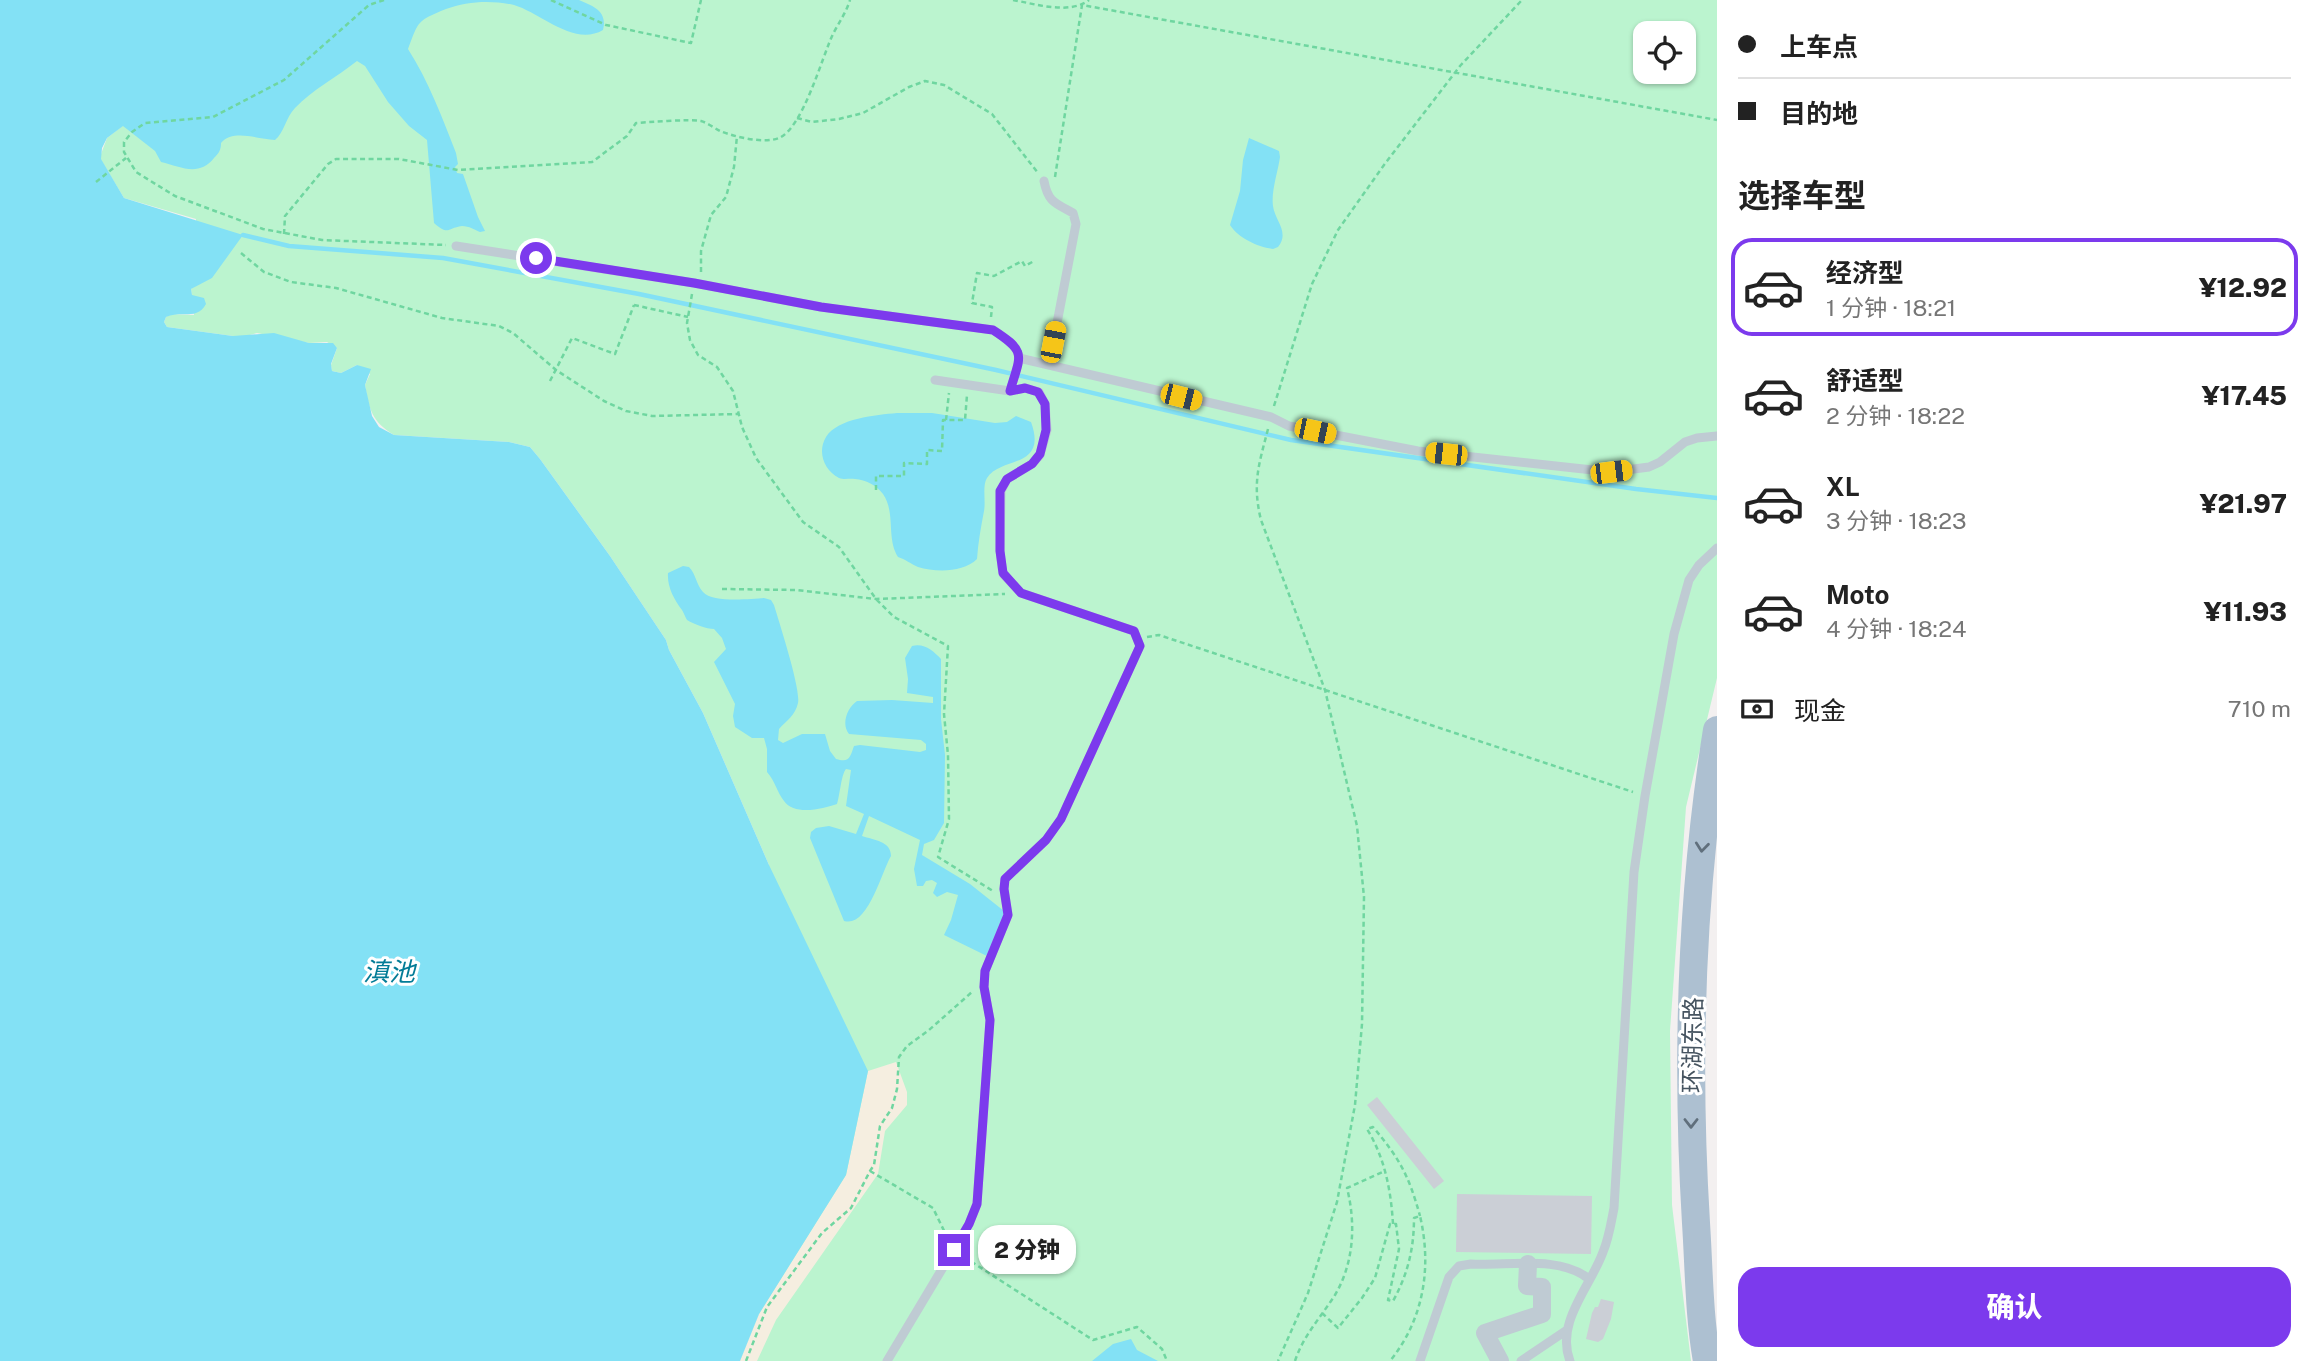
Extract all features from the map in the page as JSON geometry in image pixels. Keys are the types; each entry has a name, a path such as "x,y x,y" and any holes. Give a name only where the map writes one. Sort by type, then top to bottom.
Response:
{"main road":[{"name":"环湖东路","path":"1707,1361 1691,1151 1691,1014 1697,894 1717,730"}],"street":[{"path":"1500,1361 1485,1333 1542,1314 1542,1287 1527,1286 1528,1264"}],"lane":[{"path":"1044,181 1046,194 1052,201 1073,213 1076,224 1049,365"},
{"path":"456,246 693,287 993,330 1019,351 1011,388"},
{"path":"1018,362 1049,365 1270,419 1289,426 1418,452 1611,472 1649,467 1660,462 1685,442 1717,436"},
{"path":"887,1361 969,1224 977,1204 990,1020 985,971 1008,915 1005,879 1046,840 1061,819 1140,646 1134,631 1021,593 1003,573 1000,551 1000,491 1007,479 1032,464 1040,454 1046,430 1045,404 1038,392 1025,388 934,380"},
{"path":"1570,1361 1567,1355 1567,1330 1575,1307 1603,1252 1614,1208 1634,872 1645,796 1677,623 1689,580 1699,565 1717,548"},
{"path":"1420,1361 1449,1277 1459,1266 1564,1266 1579,1271 1589,1279"},
{"path":"1521,1361 1567,1330"}],"path":[{"path":"384,0 369,5 284,80 213,117 145,123 131,132 124,142 124,152 136,172 175,196 263,229 322,240 438,243 456,246"},
{"path":"551,0 606,25 691,43 701,0"},
{"path":"284,234 285,216 328,164 336,159 399,159 458,170 592,162 627,136 636,123 701,121 737,136 780,138 797,118 850,0"},
{"path":"1013,0 1062,7 1082,5 1717,120"},
{"path":"1052,201 1082,5 1089,0"},
{"path":"1278,1361 1308,1293 1337,1202 1355,1105 1362,1024 1364,897 1357,826 1325,690 1261,520 1255,499 1255,480 1270,419 1312,284 1338,230 1454,74 1522,0"},
{"path":"797,118 812,122 839,119 863,113 925,81 944,85 992,114 1044,181"},
{"path":"737,136 734,167 726,197 711,215 701,251 702,271 693,287 688,315 690,340 698,355 717,366 733,391 755,458 803,522 839,547 876,600 894,617 948,646 944,714 949,819 937,857 992,891 1004,889"},
{"path":"96,183 127,158"},
{"path":"241,253 264,272 291,282 336,288 442,318 499,326 513,333 556,370 604,401 626,411 652,416 739,414"},
{"path":"990,320 992,307 972,303 977,273 994,276 1021,261 1025,267 1034,261"},
{"path":"550,381 572,338 615,354 634,305 688,315"},
{"path":"946,420 951,382"},
{"path":"876,490 876,476 904,476 904,463 927,464 927,450 942,451 943,420 965,420 965,410"},
{"path":"722,589 796,590 876,600 1021,593"},
{"path":"1137,638 1159,635 1645,796"},
{"path":"746,1361 767,1307 822,1233 851,1208 874,1165 880,1126 892,1108 897,1089 899,1057 907,1046 929,1030 985,978"},
{"path":"1390,1361 1411,1329 1425,1282 1425,1239 1420,1216 1404,1168 1373,1127 1367,1129 1385,1171 1393,1224 1396,1224 1399,1249 1388,1300 1393,1301 1401,1287 1412,1255 1414,1218 1420,1216"},
{"path":"870,1171 933,1208 954,1250 1093,1340 1137,1327 1162,1349 1167,1361"},
{"path":"1295,1361 1310,1330 1344,1278 1353,1224 1347,1188 1385,1171"},
{"path":"1322,1313 1338,1328 1375,1278 1390,1224 1393,1224"}],"green space":[{"path":"359,0 1717,0 1717,678 1686,807 1670,1031 1672,1205 1691,1361 740,1361 759,1314 769,865 703,713 666,640 610,556 530,447 509,442 394,435 376,420 370,408 365,385 370,374 357,365 341,373 332,371 331,365 337,348 327,342 309,343 257,333 233,336 167,327 164,322 171,314 194,315 191,289 195,286 196,219 124,198 101,160 107,138 139,113"}],"sand":[{"path":"896,1062 907,1092 907,1105 885,1131 878,1174 776,1320 757,1361 740,1361 759,1314 846,1175 868,1071"}],"water":[{"name":"滇池","path":"0,0 579,0 594,7 601,14 603,30 581,34 569,32 514,5 480,2 446,9 424,19 417,27 408,49 440,113 456,153 457,173 463,174 485,231 462,226 445,230 434,223 427,140 409,126 388,102 365,66 357,61 302,101 275,140 232,136 221,143 218,153 208,164 189,169 161,162 155,151 123,126 107,138 101,159 124,198 243,235 212,278 191,289 192,295 204,298 206,304 202,309 193,314 166,317 164,322 167,327 233,336 274,333 309,343 333,343 337,348 331,364 332,371 341,373 357,365 371,369 365,385 372,416 379,427 394,435 509,442 530,447 610,556 666,640 703,713 769,865 868,1071 846,1175 759,1314 740,1361 0,1361"},
{"path":"1249,138 1279,151 1273,200 1283,236 1278,247 1273,249 1249,241 1230,225 1240,191 1243,160"},
{"path":"897,413 932,413 995,423 1007,422 1016,416 1031,422 1035,437 1028,455 994,471 987,478 977,559 971,564 957,569 932,570 918,567 898,557 892,542 889,509 883,494 867,482 839,478 826,465 822,454 823,443 832,431 858,419"},
{"path":"683,566 689,567 703,592 714,598 764,598 771,600 774,605 798,695 795,711 779,729 778,740 783,743 802,734 825,734 830,751 836,759 841,760 849,758 854,746 860,745 920,752 926,750 926,744 921,740 849,734 845,721 857,701 933,703 933,697 907,693 905,658 912,646 917,645 928,648 941,659 941,719 945,755 944,823 934,840 924,844 922,855 970,884 1004,911 1005,918 989,957 944,935 958,895 947,892 937,897 933,893 937,883 932,880 926,881 923,886 917,886 914,869 920,840 869,816 862,836 885,844 891,856 867,908 852,921 844,921 810,838 811,832 816,828 829,826 856,834 864,814 846,806 851,770 846,769 844,772 837,804 801,810 784,801 767,772 764,738 752,738 735,727 735,704 714,662 726,649 722,638 714,629 687,620 672,593 668,573"},
{"path":"1131,1339 1137,1350 1158,1361 1092,1361 1113,1344"}],"building":[{"path":"1377,1097 1444,1181 1434,1189 1367,1105"},
{"path":"1457,1194 1592,1196 1591,1254 1456,1252"},
{"path":"1601,1299 1614,1302 1603,1339 1598,1342 1586,1339 1592,1313"}],"waterway":[{"path":"243,235 289,246 443,258 639,294 996,370 1291,440 1717,498"}],"route":[{"path":"536,258 694,283 821,307 993,330 1019,351 1010,391 1025,388 1038,392 1045,404 1046,430 1040,454 1032,464 1007,479 1000,491 1000,551 1003,573 1021,593 1134,631 1140,646 1061,819 1046,840 1005,879 1008,915 985,971 984,987 990,1020 977,1204 954,1250"}]}
